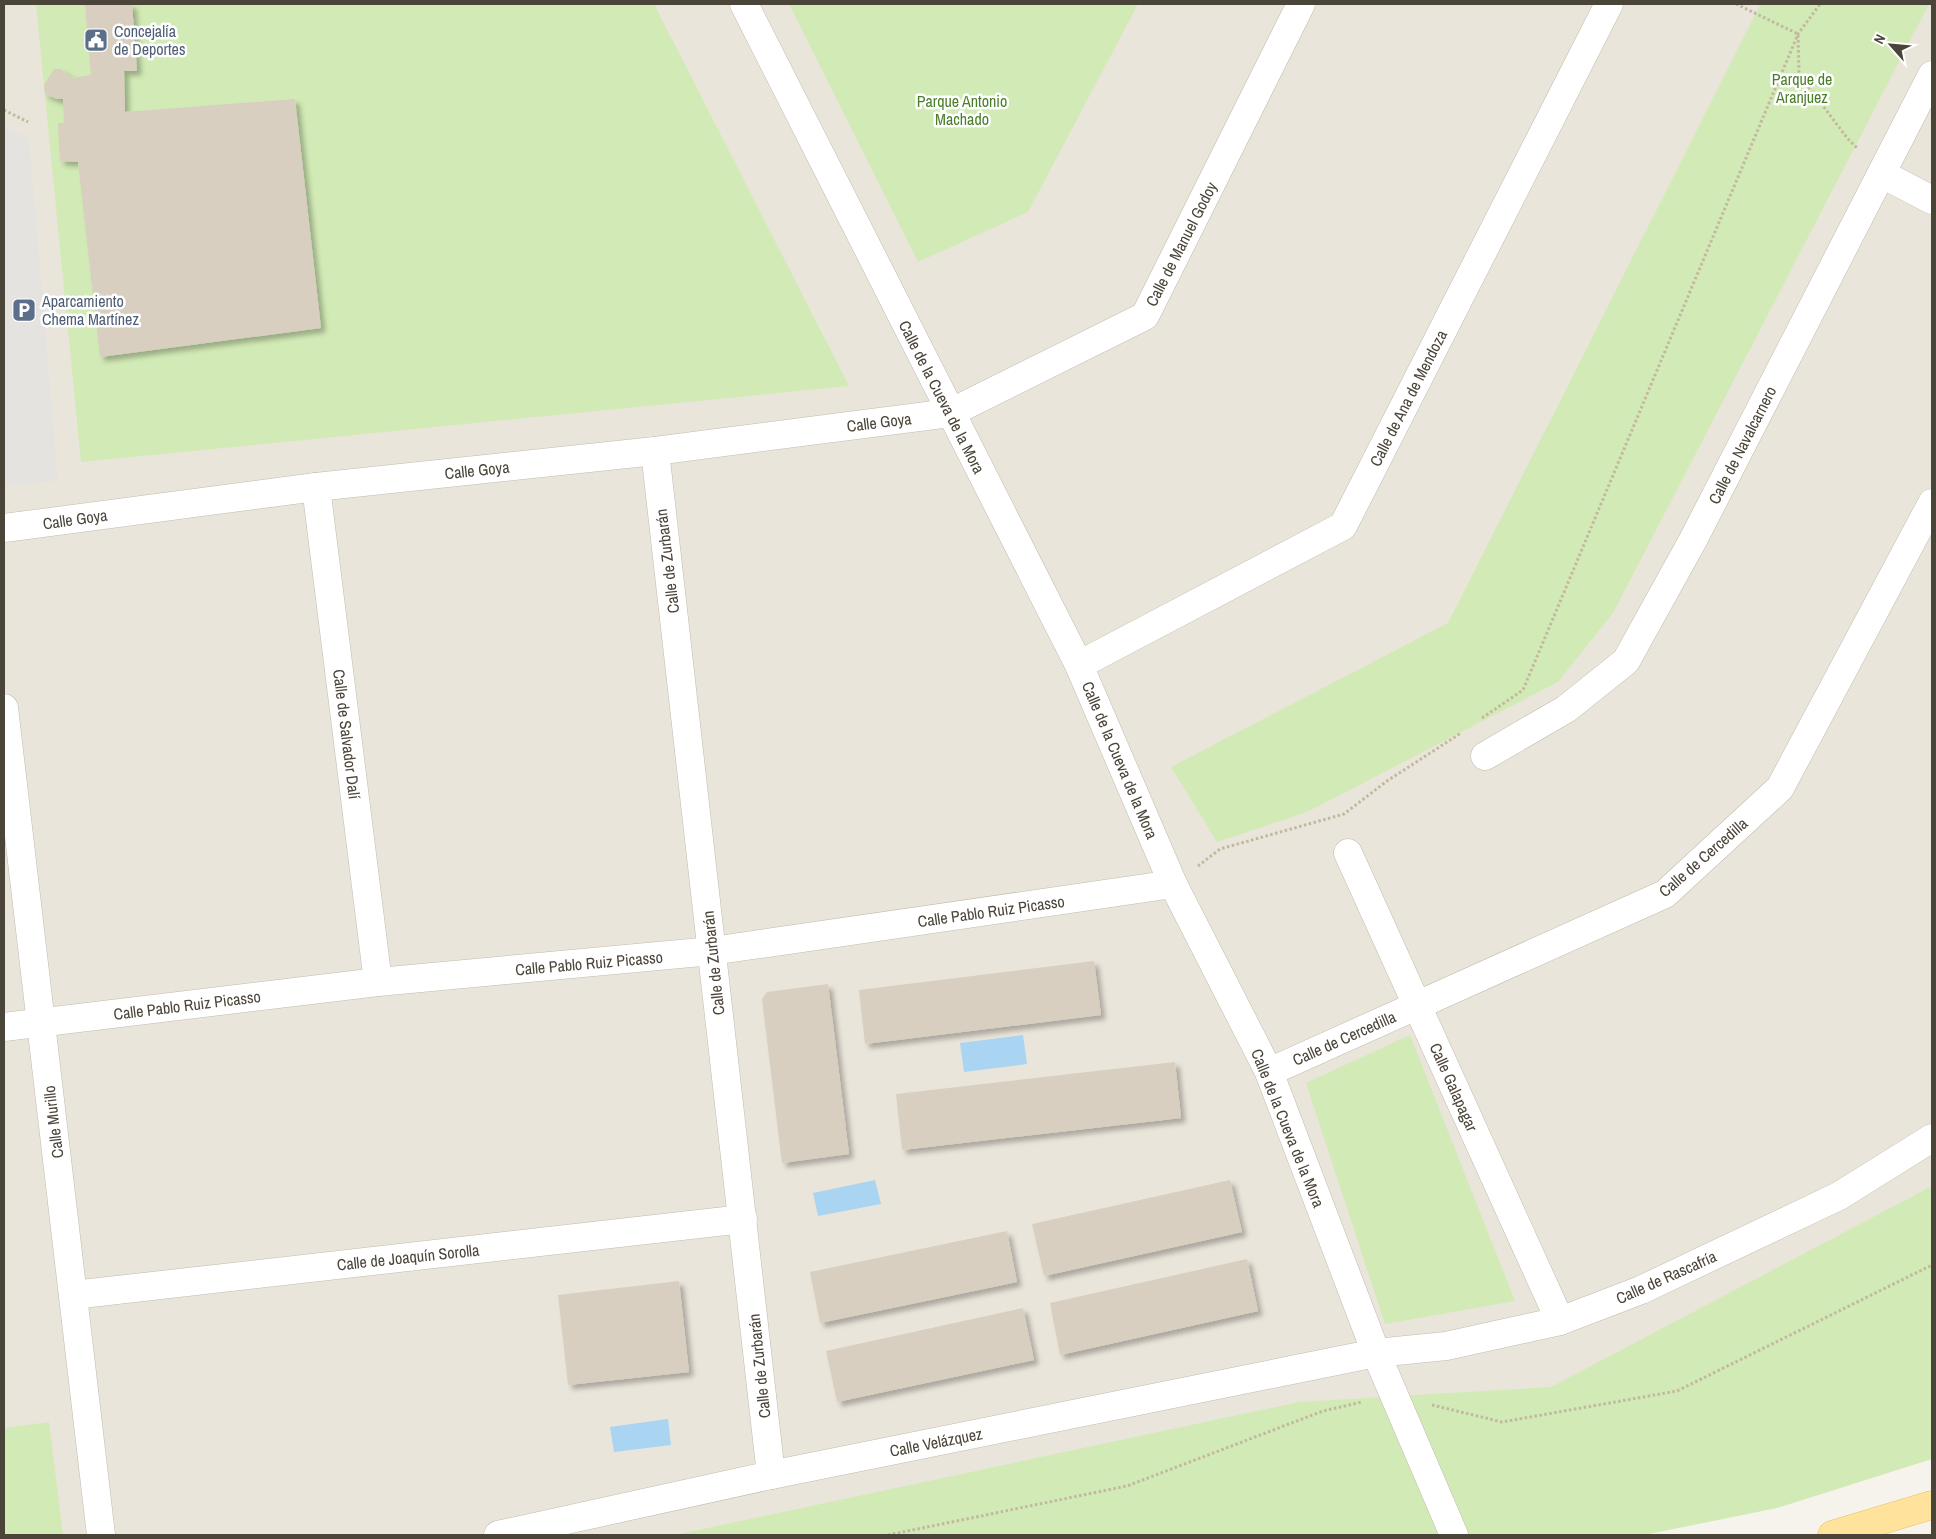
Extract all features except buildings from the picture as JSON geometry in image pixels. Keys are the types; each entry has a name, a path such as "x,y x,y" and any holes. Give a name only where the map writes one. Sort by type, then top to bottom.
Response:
{"main road":[{"path":"1832,1535 1932,1504"}],"street":[{"name":"Calle de la Cueva de la Mora","path":"744,4 1079,665 1173,884 1269,1072 1376,1354 1449,1526"},
{"name":"Calle de Manuel Godoy","path":"950,413 1145,316 1301,4"},
{"name":"Calle de Ana de Mendoza","path":"1079,665 1343,526 1608,4"},
{"name":"Calle de Navalcarnero","path":"1485,756 1566,708 1626,661 1693,540 1932,75"},
{"path":"1882,174 1932,200"},
{"name":"Calle Goya","path":"4,528 316,487 655,451 950,413"},
{"name":"Calle de Zurbarán","path":"655,451 771,1475"},
{"name":"Calle de Salvador Dalí","path":"316,487 378,982"},
{"name":"Calle de Cercedilla","path":"1269,1072 1665,894 1780,788 1932,503"},
{"name":"Calle Murillo","path":"4,708 101,1535"},
{"name":"Calle Galapagar","path":"1348,853 1560,1321"},
{"name":"Calle Pablo Ruiz Picasso","path":"4,1027 378,982 712,952 1173,884"},
{"name":"Calle de Rascafría","path":"1376,1354 1446,1346 1560,1321 1641,1290 1839,1196 1932,1138"},
{"name":"Calle de Joaquín Sorolla","path":"73,1295 742,1219"},
{"name":"Calle Velázquez","path":"498,1535 771,1475 1376,1354"}],"path":[{"path":"1736,4 1798,34"},
{"path":"1477,722 1523,690 1798,34 1820,4"},
{"path":"1798,34 1799,74 1848,139 1882,174"},
{"path":"4,110 28,122"},
{"path":"1173,884 1220,849 1344,814 1387,781 1462,732"}],"shaded area":[{"path":"4,4 1932,4 1932,1342 1003,1535 4,1535"},
{"name":"Aparcamiento Chema Martínez","path":"4,126 29,139 58,481 4,486"}],"green space":[{"path":"36,4 654,4 849,386 81,462"},
{"name":"Parque Antonio Machado","path":"789,4 1138,4 1028,212 918,262"},
{"name":"Parque de Aranjuez","path":"1758,4 1929,4 1613,613 1558,682 1307,812 1217,842 1171,767 1448,623 1760,5"},
{"path":"1410,1035 1515,1301 1385,1324 1306,1083"},
{"path":"1932,1186 1932,1459 1777,1508 1644,1535 675,1535 1299,1402 1551,1387"},
{"path":"49,1422 63,1535 4,1535 4,1428"}],"water":[{"path":"1023,1035 1027,1064 964,1072 960,1043"},
{"path":"875,1180 881,1204 818,1216 813,1193"},
{"path":"668,1419 671,1445 614,1452 610,1427"}],"place":[{"name":"Concejalía de Deportes","path":"96,40"},
{"name":"Aparcamiento Chema Martínez","path":"24,310"}]}
